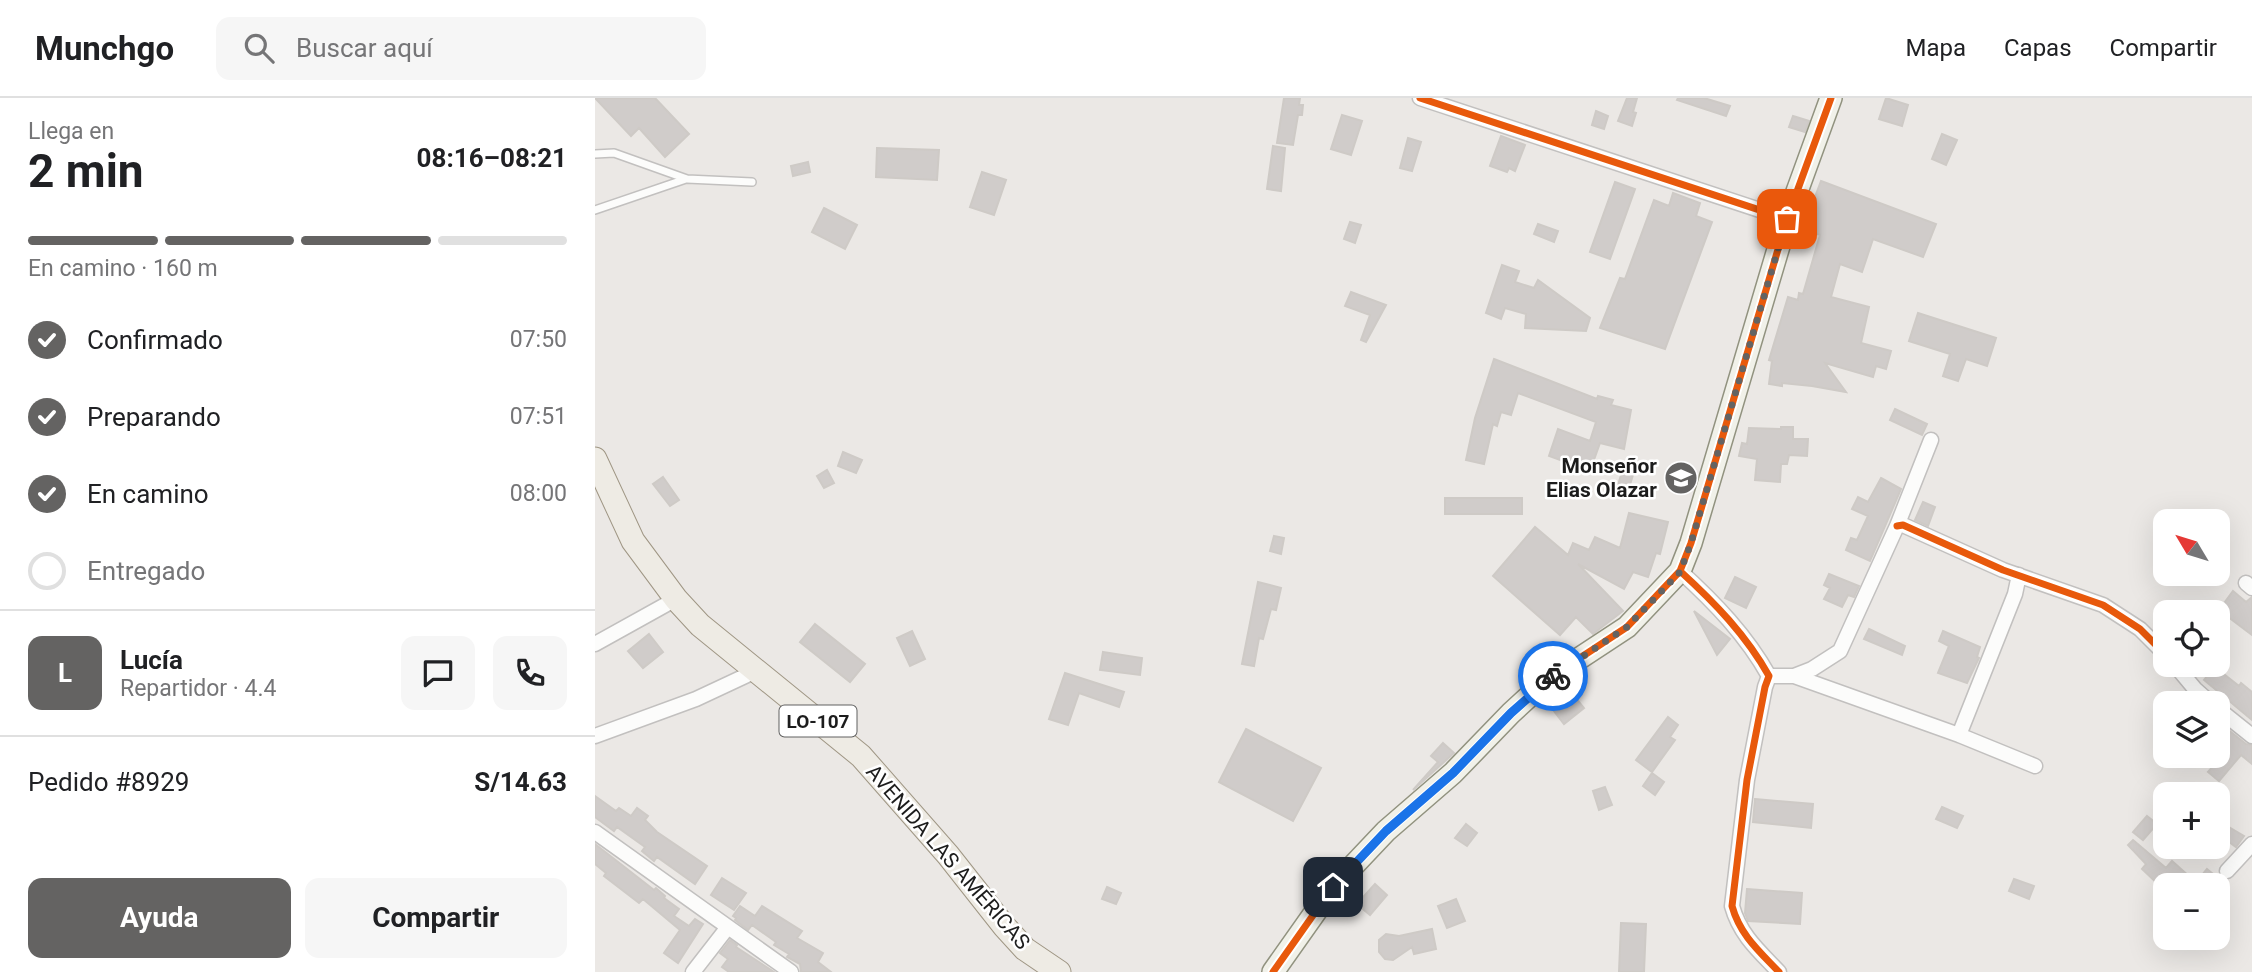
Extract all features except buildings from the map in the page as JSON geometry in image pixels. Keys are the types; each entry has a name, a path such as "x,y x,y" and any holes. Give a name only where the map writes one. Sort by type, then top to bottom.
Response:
{"main road":[{"name":"AVENIDA LAS AMÉRICAS","path":"595,459 633,541 676,599 700,625 862,756 948,855 1025,950 1033,965 1059,972"}],"street":[{"path":"1420,98 1787,219"},
{"path":"1273,972 1333,887 1386,831 1453,773 1548,679 1627,627 1680,572 1691,543 1787,219 1831,98"},
{"path":"1794,676 1812,669 1840,651 1898,527 1931,440"},
{"path":"1898,527 1903,525 2019,575 2103,606 2140,629 2153,642"},
{"path":"1680,572 1714,602 1752,646 1769,676 1747,780 1733,906 1737,924 1779,972"},
{"path":"1959,735 2019,575"},
{"path":"595,644 676,599"},
{"path":"595,736 696,699 758,670"},
{"path":"1769,676 1794,676 1959,735 2035,766"},
{"path":"2185,677 2196,691"},
{"path":"2230,718 2252,736"},
{"path":"596,835 791,972"},
{"path":"2227,871 2252,844"},
{"path":"692,972 728,927"}],"lane":[{"path":"595,154 614,153 687,179 752,183"},
{"path":"595,210 687,179"}],"cycle path":[{"path":"1420,98 1787,219"},
{"path":"1273,972 1333,887 1386,831 1453,773 1548,679 1627,627 1680,571 1691,543 1787,219 1831,98"},
{"path":"1897,526 1903,525 2003,570 2103,605 2140,629 2153,642"},
{"path":"1680,571 1729,620 1769,676 1747,780 1732,906 1745,934 1779,972"}],"way so far":[{"path":"1553,676 1627,627 1680,572 1691,543 1787,219"}],"place":[{"name":"Monseñor Elias Olazar","path":"1681,478"}],"route":[{"path":"1333,887 1386,831 1453,773 1511,713 1553,676"}]}
